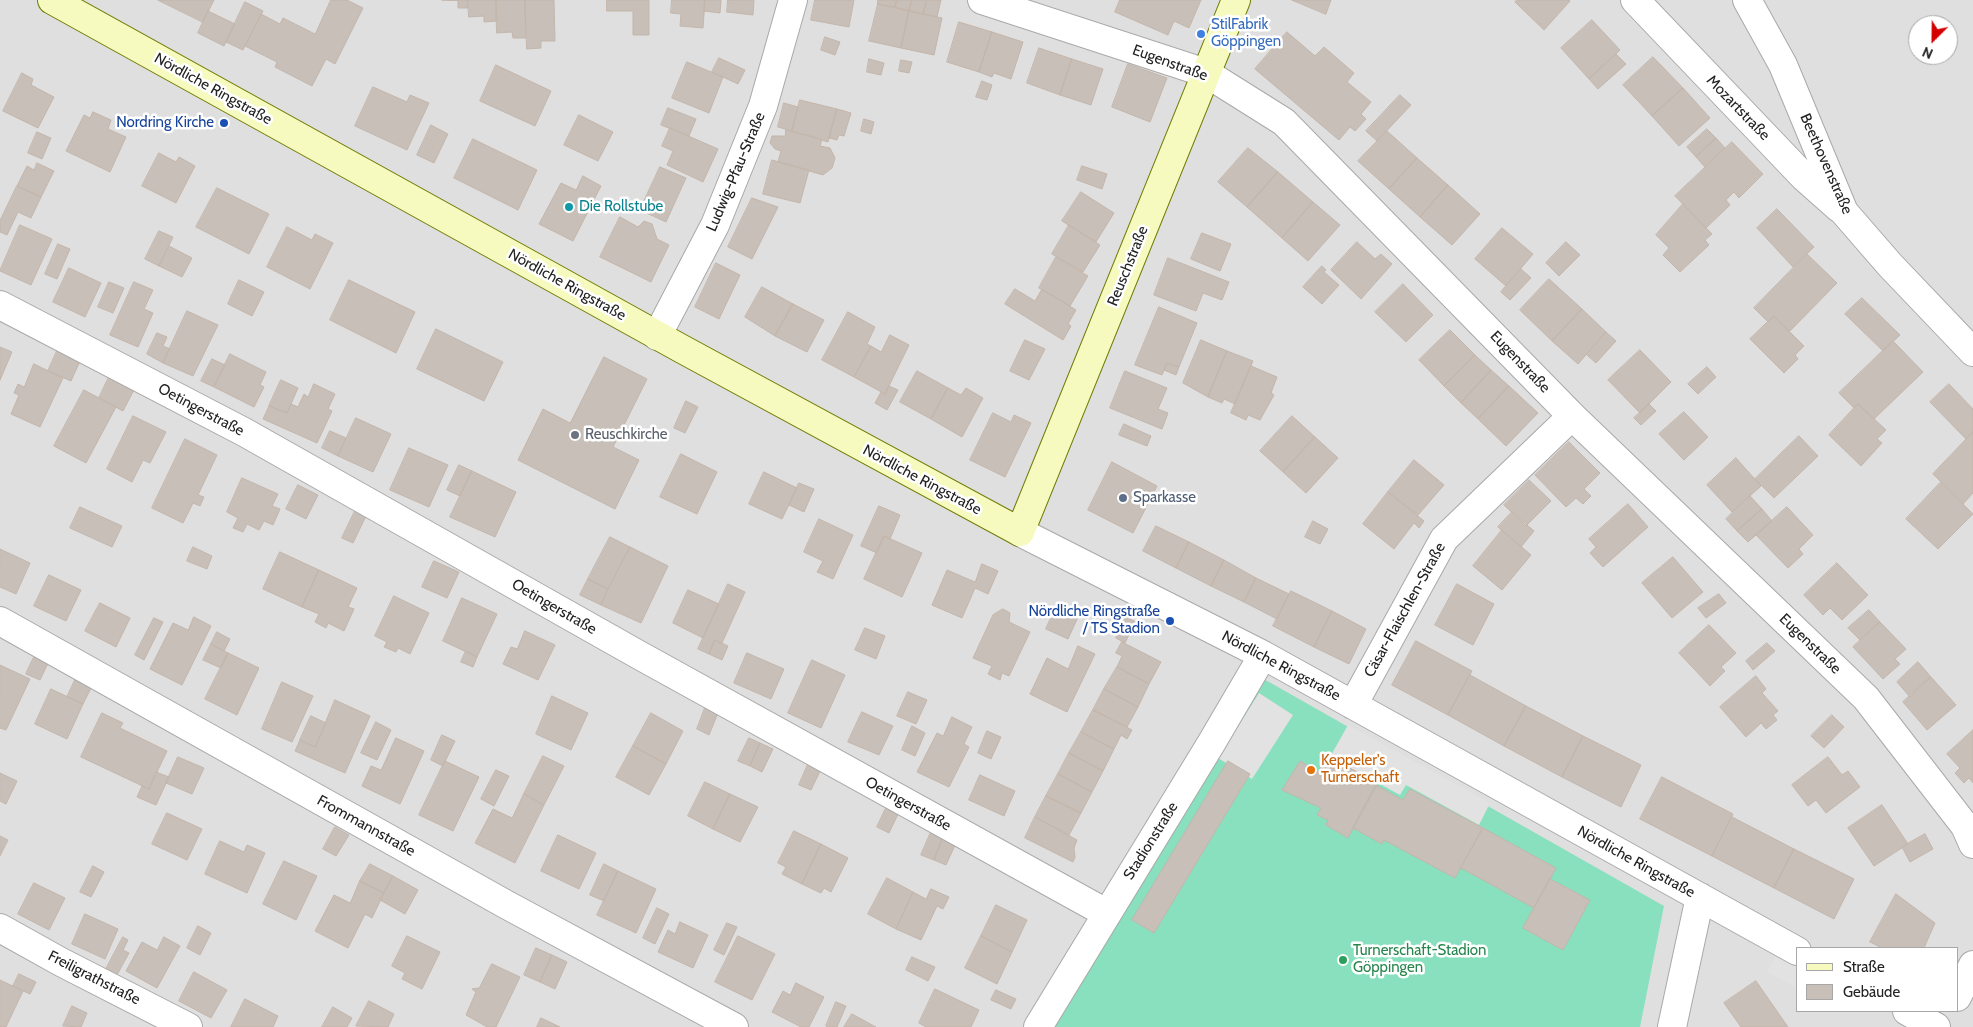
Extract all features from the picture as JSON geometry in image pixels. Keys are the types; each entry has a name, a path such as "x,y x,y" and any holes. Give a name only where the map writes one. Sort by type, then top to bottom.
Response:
{"street":[{"name":"Nördliche Ringstraße","path":"52,0 657,336 1020,532 1263,655 1796,949"},
{"name":"Ludwig-Pfau-Straße","path":"657,336 715,224 764,106 794,0"},
{"name":"Eugenstraße","path":"982,0 1206,74 1284,122 1572,416 1866,698 1965,826 1973,844"},
{"name":"Reuschstraße","path":"1020,532 1236,0"},
{"name":"Mozartstraße","path":"1634,0 1804,177 1844,212"},
{"name":"Beethovenstraße","path":"1747,0 1782,65 1844,212 1973,352"},
{"name":"Oetingerstraße","path":"0,305 244,432 639,655 1106,913"},
{"name":"Cäsar-Flaischlen-Straße","path":"1353,705 1444,539 1572,416"},
{"name":"Frommannstraße","path":"0,621 507,905 734,1027"},
{"name":"Stadionstraße","path":"1038,1027 1263,655"},
{"path":"1672,1027 1700,897"},
{"name":"Freiligrathstraße","path":"0,928 60,962 188,1027"},
{"path":"1958,995 1973,965"},
{"path":"1909,1012 1936,1027"},
{"path":"1942,1027 1950,1012"}],"shaded area":[{"path":"0,0 1973,0 1973,1027 0,1027"},
{"path":"1259,693 1293,715 1252,779 1218,758"},
{"path":"1348,725 1490,803 1479,825 1406,785 1400,795 1330,757"},
{"path":"1778,952 1796,961 1796,987 1767,972"}],"green space":[{"path":"1262,678 1664,906 1640,1027 1054,1027"}],"building":[{"path":"158,0 214,0 203,22"},
{"path":"331,0 347,0 363,8 335,64 326,59 312,86 275,67 277,62 245,46 261,14 280,24 283,18 315,34"},
{"path":"442,0 468,0 468,8 458,8 458,1"},
{"path":"468,0 496,0 497,21 484,22 484,16 469,17"},
{"path":"496,0 525,0 526,38 513,38 512,32 497,33"},
{"path":"525,0 554,0 555,41 541,41 541,48 527,49"},
{"path":"607,0 649,0 649,35 633,35 633,11 607,11"},
{"path":"672,0 705,0 703,28 680,26 681,14 671,13"},
{"path":"705,0 721,0 720,13 704,11"},
{"path":"728,0 754,0 753,15 727,12"},
{"path":"815,0 854,0 849,27 811,20"},
{"path":"878,0 897,0 895,7 878,4"},
{"path":"897,0 912,0 909,11 895,7"},
{"path":"912,0 927,0 923,14 909,11"},
{"path":"927,0 941,0 937,17 923,14"},
{"path":"1120,0 1201,0 1189,28 1174,21 1168,35 1115,12"},
{"path":"1292,0 1331,0 1326,14"},
{"path":"1517,0 1570,1 1544,30 1515,2"},
{"path":"245,2 263,11 243,50 226,42"},
{"path":"878,4 909,11 901,48 869,41"},
{"path":"208,11 235,24 224,46 198,33"},
{"path":"909,11 942,18 934,55 901,48"},
{"path":"1592,20 1620,50 1589,79 1561,48"},
{"path":"959,22 992,32 979,72 947,62"},
{"path":"992,32 1023,42 1011,79 994,73 992,77 979,72"},
{"path":"1287,32 1315,56 1324,47 1354,73 1347,82 1371,102 1361,114 1366,119 1355,131 1350,127 1339,140 1255,69"},
{"path":"825,37 840,42 835,55 821,50"},
{"path":"1039,48 1072,59 1060,95 1027,83"},
{"path":"1616,54 1626,64 1598,89 1589,79"},
{"path":"1653,57 1683,88 1652,116 1623,85"},
{"path":"719,58 745,70 738,84 712,72"},
{"path":"869,59 884,63 881,75 867,72"},
{"path":"1072,59 1103,69 1091,105 1060,95"},
{"path":"901,60 912,62 909,73 899,71"},
{"path":"687,62 723,77 709,113 672,98"},
{"path":"1128,64 1167,78 1150,122 1112,107"},
{"path":"496,65 551,91 535,126 480,101"},
{"path":"22,73 33,79 31,85 54,97 38,128 3,111"},
{"path":"982,81 992,85 987,100 976,97"},
{"path":"373,87 407,102 410,95 429,103 407,150 355,126"},
{"path":"1683,88 1710,118 1679,146 1652,116"},
{"path":"1400,95 1411,105 1377,141 1366,131"},
{"path":"800,100 837,109 828,142 792,131"},
{"path":"784,103 798,107 792,131 778,127"},
{"path":"668,108 696,119 689,136 661,125"},
{"path":"837,109 851,113 844,136 839,135 837,140 829,138"},
{"path":"93,112 111,120 108,129 126,137 110,172 66,151 84,115 90,118"},
{"path":"579,115 613,132 598,161 564,145"},
{"path":"864,119 874,122 871,134 861,131"},
{"path":"431,125 448,134 434,163 417,155"},
{"path":"670,128 718,149 703,182 667,165 673,151 662,146"},
{"path":"1707,129 1716,138 1696,157 1687,147"},
{"path":"786,130 822,139 820,146 830,148 835,158 832,168 823,175 778,162 781,151 775,149 770,143 772,136 785,136"},
{"path":"1387,131 1417,158 1389,189 1358,161"},
{"path":"37,132 51,138 42,159 28,153"},
{"path":"1716,138 1725,148 1705,167 1696,157"},
{"path":"473,139 537,170 518,210 454,178"},
{"path":"1732,142 1763,174 1739,198 1734,192 1726,200 1730,205 1706,228 1675,196"},
{"path":"1248,148 1278,172 1247,207 1218,182"},
{"path":"159,153 176,162 179,157 195,166 176,203 142,186"},
{"path":"1417,158 1448,185 1420,217 1389,189"},
{"path":"772,160 809,170 800,203 763,194"},
{"path":"37,163 54,171 41,197 17,186 27,166 34,170"},
{"path":"1082,166 1107,174 1102,189 1077,180"},
{"path":"660,167 686,178 666,222 640,210"},
{"path":"1278,172 1313,202 1282,238 1247,207"},
{"name":"Die Rollstube","path":"583,176 601,186 573,241 539,224 561,183 576,190"},
{"path":"1448,185 1480,214 1452,245 1420,217"},
{"path":"17,186 41,197 31,218 18,212 7,235 0,232 0,221"},
{"path":"217,188 269,214 249,254 196,227"},
{"path":"1081,192 1114,213 1096,242 1062,221"},
{"path":"752,198 778,207 752,259 728,247"},
{"path":"1313,202 1340,225 1308,261 1282,238"},
{"path":"1683,204 1712,234 1705,240 1709,245 1680,272 1663,255 1669,248 1656,235"},
{"path":"1777,209 1814,247 1793,267 1757,228"},
{"path":"620,217 638,227 644,221 652,224 657,239 669,245 651,282 600,257"},
{"path":"20,225 52,239 31,285 0,271"},
{"path":"1069,225 1100,245 1083,272 1052,254"},
{"path":"287,227 312,240 315,234 333,243 310,289 267,267"},
{"path":"1502,228 1533,254 1506,286 1475,259"},
{"path":"159,231 173,237 159,266 145,259"},
{"path":"1202,233 1231,244 1220,271 1191,259"},
{"path":"1357,242 1375,259 1381,254 1392,264 1361,299 1331,270"},
{"path":"1566,242 1580,255 1559,276 1546,263"},
{"path":"58,244 70,249 57,279 45,274"},
{"path":"169,246 192,258 182,277 159,266"},
{"path":"1807,254 1837,283 1789,332 1774,316 1768,322 1754,308"},
{"path":"1056,257 1088,276 1070,306 1039,288"},
{"path":"1168,258 1229,282 1222,300 1203,293 1196,311 1154,295"},
{"path":"716,263 740,275 719,319 695,307"},
{"path":"1322,266 1326,270 1324,272 1339,285 1322,304 1303,287"},
{"path":"69,268 101,283 85,317 53,302"},
{"path":"1521,269 1531,278 1510,300 1501,292"},
{"path":"1549,279 1582,309 1552,341 1520,310"},
{"path":"239,280 264,292 252,316 228,304"},
{"path":"349,280 415,312 396,353 330,320"},
{"path":"109,282 124,288 113,313 98,307"},
{"path":"134,282 153,290 144,309 153,313 138,347 110,335"},
{"path":"1403,284 1433,315 1406,342 1375,312"},
{"path":"762,287 793,304 775,336 745,317"},
{"path":"1015,289 1035,301 1042,289 1076,310 1068,324 1071,326 1063,340 1005,304"},
{"path":"1862,298 1900,335 1883,351 1845,314"},
{"path":"793,304 824,320 807,352 775,336"},
{"path":"1159,307 1197,323 1179,367 1167,363 1162,375 1135,365"},
{"path":"1582,309 1606,332 1578,364 1552,341"},
{"path":"187,311 218,325 193,376 163,363"},
{"path":"848,312 875,327 867,344 871,346 854,377 822,360"},
{"path":"1774,316 1804,346 1795,355 1798,359 1784,373 1750,339"},
{"path":"436,329 503,362 484,401 417,369"},
{"path":"1450,330 1475,355 1444,386 1419,360"},
{"path":"1606,332 1616,341 1596,363 1587,355"},
{"path":"157,333 167,337 163,346 170,349 163,363 147,354"},
{"path":"890,335 909,345 885,394 854,377 871,346 881,352"},
{"path":"1025,340 1045,349 1029,380 1010,371"},
{"path":"1201,340 1227,351 1208,397 1183,383"},
{"path":"1893,341 1923,372 1874,419 1858,404 1854,408 1839,393"},
{"path":"0,347 12,352 0,380"},
{"path":"58,349 81,359 71,381 48,371"},
{"path":"1640,350 1671,382 1640,413 1608,380"},
{"path":"1227,351 1253,361 1235,404 1224,399 1222,403 1208,397"},
{"path":"230,354 266,372 260,385 264,387 254,407 214,387"},
{"path":"1475,355 1491,370 1461,403 1444,386"},
{"name":"Reuschkirche","path":"604,357 647,379 613,447 639,460 615,509 518,460 543,409 570,423"},
{"path":"212,359 225,365 214,387 201,381"},
{"path":"1167,363 1179,367 1176,375 1164,370"},
{"path":"34,364 63,378 40,427 11,414 19,395 14,393 18,384 24,387"},
{"path":"1251,366 1277,377 1271,393 1274,395 1260,420 1248,415 1246,420 1231,413"},
{"path":"1707,367 1716,377 1698,394 1688,384"},
{"path":"1491,370 1509,386 1478,419 1461,403"},
{"path":"917,371 948,388 931,419 900,402"},
{"path":"1125,371 1167,388 1158,409 1168,413 1162,429 1110,408"},
{"path":"110,375 135,388 123,411 99,398"},
{"path":"281,380 298,388 287,413 269,406"},
{"path":"314,384 335,394 328,409 332,411 317,443 263,419 269,406 287,413 291,404 298,407 304,394 308,397"},
{"path":"1949,384 1973,409 1973,432 1966,439 1930,402"},
{"path":"889,386 898,390 887,410 875,403 881,392 885,394"},
{"path":"1509,386 1538,413 1506,446 1478,419"},
{"path":"948,388 961,395 966,388 983,398 962,437 931,419"},
{"path":"84,390 116,407 86,463 54,446"},
{"path":"686,401 698,407 685,433 674,428"},
{"path":"1649,404 1656,411 1641,425 1634,418"},
{"path":"1858,404 1886,430 1877,439 1882,443 1861,466 1829,435"},
{"path":"1684,412 1708,437 1684,460 1659,434"},
{"path":"993,413 1011,422 1014,415 1031,423 1005,477 970,460"},
{"path":"133,416 166,432 150,463 143,460 132,482 107,469"},
{"path":"1292,416 1315,437 1283,472 1260,451"},
{"path":"356,418 391,434 373,472 338,456"},
{"path":"1124,424 1151,436 1147,446 1119,435"},
{"path":"330,431 346,438 338,456 322,448"},
{"path":"1973,432 1973,493 1963,504 1933,474"},
{"path":"1799,436 1818,456 1774,498 1755,479"},
{"path":"1315,437 1338,458 1306,493 1283,472"},
{"path":"185,439 217,455 198,495 204,497 200,506 193,503 183,523 152,508"},
{"path":"1569,442 1600,473 1584,489 1591,496 1583,504 1576,498 1566,507 1535,475"},
{"path":"409,448 448,465 429,507 390,490"},
{"path":"681,454 717,472 697,514 660,497"},
{"path":"1736,458 1761,486 1732,512 1707,485"},
{"path":"1414,460 1444,485 1418,515 1388,492"},
{"name":"Sparkasse","path":"1112,462 1157,486 1133,533 1088,510"},
{"path":"459,465 472,471 460,496 447,490"},
{"path":"472,471 516,492 495,537 450,517"},
{"path":"764,472 797,488 782,519 749,504"},
{"path":"242,478 278,494 272,506 280,509 273,525 264,521 259,530 247,524 243,532 233,528 238,518 227,512"},
{"path":"1529,480 1551,501 1526,526 1504,505"},
{"path":"1941,482 1973,514 1938,549 1906,519"},
{"path":"799,483 814,489 804,512 789,505"},
{"path":"298,485 318,495 306,519 286,509"},
{"path":"1388,492 1424,521 1419,528 1414,523 1394,549 1363,524"},
{"path":"1750,496 1762,509 1737,531 1726,519"},
{"path":"1628,504 1648,527 1603,567 1590,553 1596,547 1589,539"},
{"path":"879,506 900,515 890,539 884,536 877,553 861,546"},
{"path":"80,507 122,526 112,547 70,528"},
{"path":"1787,507 1813,535 1799,549 1803,554 1788,568 1756,535"},
{"path":"1762,509 1772,521 1748,542 1737,531"},
{"path":"355,511 366,516 353,543 342,538"},
{"path":"1512,512 1534,531 1521,547 1498,527"},
{"path":"819,519 853,535 833,579 817,572 823,561 804,552"},
{"path":"1313,521 1328,529 1320,544 1305,537"},
{"path":"1156,526 1189,542 1176,568 1143,551"},
{"path":"1502,530 1531,555 1502,590 1473,566"},
{"path":"884,536 922,553 902,597 864,579"},
{"path":"610,537 630,547 608,589 588,579"},
{"path":"1189,542 1224,560 1211,586 1176,568"},
{"path":"193,547 212,556 207,569 187,561"},
{"path":"630,547 668,566 641,623 601,605"},
{"path":"0,549 30,563 16,594 0,587"},
{"path":"280,552 319,570 302,607 263,589"},
{"path":"1673,557 1703,592 1672,618 1642,583"},
{"path":"1224,560 1256,578 1244,602 1211,586"},
{"path":"434,561 459,572 447,598 422,587"},
{"path":"1837,563 1868,595 1842,620 1830,608 1823,615 1804,595"},
{"path":"982,564 998,571 988,594 975,588 962,618 932,605 947,570 975,582"},
{"path":"319,570 357,588 348,607 354,609 344,631 328,623 326,628 315,622 319,614 302,607"},
{"path":"49,575 81,590 66,621 34,606"},
{"path":"1256,578 1289,594 1277,619 1244,602"},
{"path":"588,579 608,589 601,605 580,595"},
{"path":"728,584 745,592 722,643 715,640 709,654 698,649"},
{"path":"1457,584 1494,604 1473,645 1435,625"},
{"path":"688,590 719,604 703,638 673,623"},
{"path":"1291,591 1332,611 1314,647 1273,626"},
{"path":"1719,594 1726,603 1706,618 1698,608"},
{"path":"394,596 429,613 410,654 398,648 396,652 384,647 387,642 375,636"},
{"path":"462,598 497,614 477,657 443,641"},
{"path":"100,603 130,618 116,647 85,631"},
{"path":"1057,605 1079,615 1068,639 1046,629"},
{"path":"1003,609 1010,613 1009,622 1030,632 1009,676 1002,673 1000,680 988,674 992,666 973,658 993,615"},
{"path":"1869,610 1880,622 1860,640 1848,628"},
{"path":"1332,611 1366,629 1349,664 1314,647"},
{"path":"194,617 211,626 182,685 150,669 173,623 188,630"},
{"path":"1126,617 1142,625 1138,634 1131,630 1125,643 1116,638"},
{"path":"154,618 163,622 144,660 135,655"},
{"path":"1880,622 1906,649 1895,659 1900,664 1883,679 1853,647"},
{"path":"1709,625 1736,653 1721,667 1725,671 1710,686 1679,653"},
{"path":"865,628 885,636 876,659 855,650"},
{"path":"525,631 555,645 538,680 503,664 511,647 517,649"},
{"path":"217,632 230,639 224,651 211,644"},
{"path":"715,640 728,646 722,660 709,654"},
{"path":"1416,641 1472,671 1448,715 1392,685"},
{"path":"1122,642 1161,662 1149,684 1117,667 1122,656 1116,653"},
{"path":"1767,643 1775,651 1753,670 1746,661"},
{"path":"211,644 228,653 221,668 203,660"},
{"path":"1078,646 1095,654 1067,712 1030,694 1047,658 1068,669"},
{"path":"466,651 477,657 473,667 461,662"},
{"path":"228,653 259,668 237,715 205,699"},
{"path":"747,653 784,669 771,699 734,683"},
{"path":"35,655 49,661 40,680 26,674"},
{"path":"812,660 845,675 821,728 788,713"},
{"path":"1918,662 1931,677 1910,697 1897,682"},
{"path":"0,665 30,679 6,730 0,728"},
{"path":"1117,667 1149,684 1138,707 1104,689"},
{"path":"1470,675 1526,706 1504,746 1448,715"},
{"path":"77,676 93,684 83,704 67,697"},
{"path":"1756,676 1766,689 1762,693 1778,711 1773,715 1777,720 1766,729 1761,723 1746,737 1720,707"},
{"path":"1931,677 1956,705 1927,730 1903,702"},
{"path":"282,682 313,696 292,742 262,729"},
{"path":"51,689 83,704 67,739 35,724"},
{"path":"1104,689 1138,707 1127,727 1093,710"},
{"path":"908,692 927,700 916,724 897,716"},
{"path":"552,696 588,713 571,750 536,734"},
{"path":"335,700 370,716 345,773 295,751 300,740 315,747"},
{"path":"1526,706 1583,736 1562,777 1504,746"},
{"path":"705,708 718,713 709,735 697,729"},
{"path":"1093,710 1132,730 1127,739 1121,735 1114,749 1081,732"},
{"path":"862,712 893,726 879,755 848,742"},
{"path":"102,713 123,723 120,728 167,751 149,789 81,757"},
{"path":"651,713 683,731 666,764 633,746"},
{"path":"1832,715 1844,727 1824,748 1811,736"},
{"path":"311,716 326,723 315,747 300,740"},
{"path":"952,717 972,727 964,744 969,747 949,787 917,772 937,733 943,736"},
{"path":"376,722 391,730 377,760 361,753"},
{"path":"912,726 925,733 915,756 902,750"},
{"path":"1973,730 1973,783 1969,778 1964,783 1955,773 1960,768 1947,754"},
{"path":"987,731 1001,737 991,759 978,753"},
{"path":"1081,732 1114,749 1103,771 1069,753"},
{"path":"442,735 455,741 443,766 431,760"},
{"path":"1583,736 1641,765 1621,807 1562,777"},
{"path":"396,738 424,751 400,804 362,786 371,766 381,770"},
{"path":"749,738 760,743 750,766 738,761"},
{"path":"760,743 773,749 762,772 750,766"},
{"path":"633,746 666,764 649,795 616,777"},
{"path":"1069,753 1103,771 1092,792 1058,774"},
{"path":"543,756 564,766 544,805 524,794"},
{"path":"1327,756 1378,783 1348,838 1326,825 1328,820 1317,815 1321,808 1282,790 1300,761 1318,772"},
{"path":"178,757 204,768 192,794 166,783"},
{"path":"1828,757 1842,775 1848,771 1860,787 1826,813 1816,800 1808,806 1792,785"},
{"path":"445,761 479,777 453,831 419,815"},
{"path":"1228,761 1250,774 1154,933 1132,920"},
{"path":"809,762 822,767 811,790 799,785"},
{"path":"496,770 509,776 494,806 481,799"},
{"path":"156,772 169,777 156,805 137,797 142,786 149,789"},
{"path":"0,773 17,781 6,804 0,801"},
{"path":"1058,774 1092,792 1081,813 1046,796"},
{"path":"980,775 1015,791 1004,816 969,800"},
{"path":"1662,777 1733,814 1712,856 1640,819"},
{"path":"705,782 730,794 713,829 688,816"},
{"path":"1376,785 1403,800 1410,789 1483,828 1455,878 1384,840 1382,844 1353,828"},
{"path":"524,794 544,805 515,863 475,843 493,809 512,818"},
{"path":"730,794 758,807 740,842 713,829"},
{"path":"1046,796 1081,813 1069,835 1035,817"},
{"path":"1882,805 1908,844 1874,866 1848,828"},
{"path":"887,806 899,812 889,833 877,827"},
{"path":"167,813 202,829 187,860 152,844"},
{"path":"1035,817 1077,840 1074,848 1075,857 1073,862 1025,838"},
{"path":"1732,817 1794,849 1774,888 1712,856"},
{"path":"335,827 349,835 336,856 323,849"},
{"path":"1483,828 1556,868 1534,908 1461,868"},
{"path":"794,831 821,844 802,884 782,874 786,867 778,863"},
{"path":"931,832 943,837 934,860 921,855"},
{"path":"1925,834 1933,849 1910,862 1902,847"},
{"path":"558,835 596,853 579,889 541,871"},
{"path":"0,836 8,840 0,856"},
{"path":"943,837 956,843 946,865 934,860"},
{"path":"220,841 244,852 247,845 265,853 247,893 205,874"},
{"path":"821,844 848,858 831,892 824,888 821,893 802,884"},
{"path":"1794,849 1854,879 1834,919 1774,888"},
{"path":"284,861 317,876 296,920 263,904"},
{"path":"370,864 393,876 384,893 360,881"},
{"path":"604,864 618,871 604,901 590,895"},
{"path":"93,866 104,872 91,897 80,892"},
{"path":"618,871 656,889 636,933 597,915"},
{"path":"393,876 418,890 405,914 380,900"},
{"path":"887,878 913,892 896,929 868,914"},
{"path":"1550,879 1590,900 1563,950 1523,928"},
{"path":"360,881 384,893 372,918 365,914 348,948 315,931 334,895 350,903"},
{"path":"34,883 65,898 49,930 18,914"},
{"path":"931,889 949,897 943,909 937,906 921,940 896,929 913,892 926,899"},
{"path":"1896,894 1935,923 1924,947 1880,947 1870,942"},
{"path":"996,905 1027,920 1012,952 981,936"},
{"path":"657,908 669,914 655,944 643,938"},
{"path":"85,914 118,929 105,959 72,944"},
{"path":"680,922 708,935 693,968 658,952 668,930 675,934"},
{"path":"727,923 737,927 724,955 714,950"},
{"path":"198,926 211,933 200,955 187,948"},
{"path":"407,936 440,952 422,989 402,979 405,973 392,966"},
{"path":"738,936 775,954 752,1000 715,982"},
{"path":"981,936 1012,952 997,984 965,968"},
{"path":"123,937 128,940 123,950 129,953 117,975 106,969"},
{"path":"164,937 180,946 157,988 126,971 142,942 157,950"},
{"path":"536,948 552,955 540,982 524,975"},
{"path":"552,955 567,962 555,989 540,982"},
{"path":"912,957 935,967 928,981 906,970"},
{"path":"492,964 520,977 496,1027 487,1027 466,1015 476,992 472,989 479,988"},
{"path":"194,972 227,990 211,1018 179,1001"},
{"path":"19,974 36,982 30,994 13,986"},
{"path":"0,980 23,991 6,1027 0,1027"},
{"path":"1756,981 1788,1027 1741,1027 1724,1003"},
{"path":"796,983 824,997 809,1027 801,1027 772,1012 783,991 790,995"},
{"path":"935,989 979,1010 971,1027 926,1027 919,1023"},
{"path":"996,990 1016,999 1011,1009 991,1000"},
{"path":"245,999 278,1016 273,1027 231,1027"},
{"path":"369,1001 394,1014 388,1027 356,1026"},
{"path":"836,1002 846,1006 837,1027 828,1027 826,1026"},
{"path":"72,1006 87,1013 81,1027 63,1026"},
{"path":"333,1007 352,1018 347,1027 322,1027"},
{"path":"852,1014 876,1027 844,1027"},
{"path":"541,1018 560,1027 537,1027"}],"place":[{"name":"StilFabrik Göppingen","path":"1201,34"},
{"name":"Nordring Kirche","path":"224,123"},
{"name":"Die Rollstube","path":"569,207"},
{"name":"Reuschkirche","path":"575,435"},
{"name":"Sparkasse","path":"1123,498"},
{"name":"Nördliche Ringstraße / TS Stadion","path":"1170,621"},
{"name":"Keppeler's Turnerschaft","path":"1311,770"},
{"name":"Turnerschaft-Stadion Göppingen","path":"1343,960"}]}
